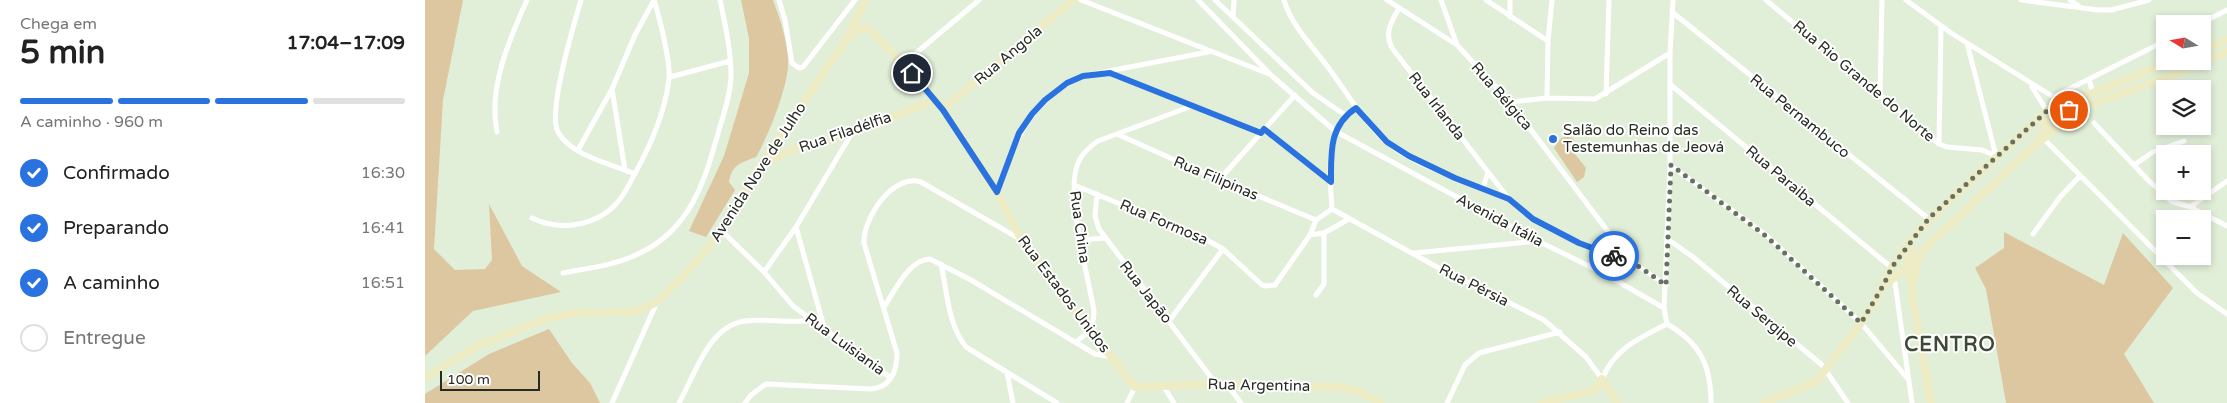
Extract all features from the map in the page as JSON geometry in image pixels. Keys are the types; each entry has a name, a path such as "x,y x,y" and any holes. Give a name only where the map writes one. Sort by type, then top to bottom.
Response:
{"main road":[{"name":"Avenida Nove de Julho","path":"425,378 479,345 540,321 576,313 639,310 657,302 695,264 723,231 759,169 847,38 856,5 866,0"},
{"name":"Rua Angola","path":"943,110 1073,0"},
{"name":"Rua Estados Unidos","path":"847,38 860,29 868,28 921,82 943,110 997,192 1021,239 1135,387"},
{"path":"2211,47 2227,40"},
{"path":"1884,284 1894,278 2032,148 2069,117 2088,105 2181,72 2227,52"},
{"path":"1764,403 1816,382 1861,323 1892,267 1929,218 2047,111 2156,68"},
{"name":"Rua Filadélfia","path":"759,169 791,150 853,133 935,100"},
{"path":"2063,104 2068,108 2069,117"},
{"path":"2047,111 2052,118 2061,123"},
{"path":"2032,148 2047,127 2039,118"},
{"path":"781,135 782,143 791,150"},
{"path":"1912,285 1923,249 1913,237"},
{"path":"1913,237 1909,277 1912,285 1915,314 1931,403"},
{"path":"1542,403 1593,391 1601,379 1617,403"},
{"name":"Rua Argentina","path":"1135,387 1216,384 1338,386 1358,390 1379,403"}],"street":[{"path":"497,132 495,113 496,92 510,44 527,0"},
{"path":"581,0 565,58 555,115 558,132 577,150 599,161 635,174"},
{"path":"577,150 612,89 635,34 654,0"},
{"path":"532,218 553,226 567,226 595,219 622,198 651,144 670,77 659,16 654,0"},
{"path":"563,273 605,265 640,254 677,226 691,209 706,176 725,112 731,76 720,0"},
{"path":"779,0 785,20 792,63 799,68 803,68 856,5"},
{"path":"903,64 979,0"},
{"path":"1081,0 1272,76"},
{"name":"Avenida Itália","path":"1198,0 1272,76 1335,132 1538,241 1603,273 1665,308"},
{"path":"1215,0 1313,93 1345,115"},
{"path":"1233,17 1234,0"},
{"name":"Avenida Itália","path":"1284,0 1293,21 1344,88 1356,108 1380,136 1392,146 1455,178 1509,199"},
{"name":"Rua Bélgica","path":"1387,0 1457,45 1510,102 1632,262"},
{"path":"1441,0 1457,45"},
{"path":"1486,0 1547,41"},
{"path":"1509,17 1510,0"},
{"path":"1547,98 1547,41 1552,0"},
{"path":"1606,94 1609,0"},
{"path":"1673,0 1671,165 1666,238 1665,308 1667,324 1686,337 1701,356 1709,379 1711,403"},
{"name":"Rua Rio Grande do Norte","path":"1766,0 1939,144 1947,147 1981,150 1997,156"},
{"path":"1880,96 1882,0"},
{"path":"2021,0 2111,10 2149,0"},
{"path":"2070,0 2081,8"},
{"path":"1909,1 1941,27 1967,42 2030,85 2063,104"},
{"name":"Rua Irlanda","path":"1399,8 1389,29 1388,40 1392,48 1509,199"},
{"path":"2211,18 2227,10"},
{"name":"Rua Pernambuco","path":"1672,12 1929,218"},
{"path":"1939,144 1941,27"},
{"path":"1967,42 1997,156"},
{"path":"2053,97 2156,45"},
{"path":"997,192 1019,133 1045,100 1067,83 1083,76 1110,73 1208,52"},
{"path":"1510,102 1547,98 1595,99 1671,53"},
{"path":"670,77 730,60"},
{"path":"1110,73 1192,106 1263,131 1331,182"},
{"path":"2089,78 2093,94"},
{"name":"Rua Paraiba","path":"1671,85 1892,267"},
{"path":"2030,85 2047,111"},
{"path":"612,89 625,170"},
{"path":"1219,180 1295,96"},
{"name":"Rua China","path":"1090,331 1094,320 1094,311 1073,202 1077,164 1087,149 1098,141 1192,106"},
{"path":"1316,220 1332,209 1331,155 1335,132 1345,115 1356,108"},
{"path":"2094,123 2171,201 2190,207 2227,226"},
{"path":"764,272 797,227 853,133"},
{"name":"Rua Filipinas","path":"1117,134 1219,180 1316,220"},
{"path":"2044,139 2197,293 2227,314"},
{"path":"2134,165 2153,152 2184,141"},
{"path":"1671,165 1766,236 1861,323 1908,378"},
{"path":"1483,188 1488,172"},
{"path":"2033,234 2060,197 2080,176"},
{"name":"Rua Luisiania","path":"723,231 764,272 782,295 811,320 824,327 891,378 897,367 897,353 863,236 865,227 875,208 897,185 911,180 921,182 1021,239"},
{"path":"2190,207 2227,181"},
{"name":"Rua Formosa","path":"1074,185 1207,240 1223,249 1262,285 1275,285 1310,235 1316,220"},
{"name":"Rua Japão","path":"1097,194 1095,222 1104,238 1216,384"},
{"path":"1509,199 1533,219 1579,243 1632,262 1666,285"},
{"name":"Rua Pérsia","path":"1332,209 1444,271 1544,320 1560,332 1586,357 1601,379"},
{"path":"1310,235 1324,233 1349,220"},
{"path":"797,227 824,327"},
{"path":"1316,295 1324,284 1324,233"},
{"path":"1606,252 1612,237"},
{"path":"1081,240 1104,238"},
{"name":"Rua Sergipe","path":"1666,238 1693,257 1827,370 1848,403"},
{"path":"1414,253 1538,241"},
{"path":"1169,321 1223,249"},
{"path":"884,307 917,263 930,259 1095,354 1112,357"},
{"path":"941,264 952,320 966,347 1057,403"},
{"path":"1892,267 1911,402"},
{"path":"612,403 657,302"},
{"path":"679,403 711,343 720,332 730,325 746,321 793,323 811,320"},
{"path":"1601,379 1613,358 1631,342 1667,324"},
{"path":"1076,342 1090,331"},
{"path":"1447,403 1465,365 1479,353 1560,332"},
{"path":"1007,372 1013,403"},
{"path":"745,403 751,395 766,384 871,389 883,386 891,378"},
{"path":"1227,385 1241,403"},
{"path":"1127,403 1135,387"},
{"path":"1164,387 1174,403"}],"shaded area":[{"path":"425,0 463,0 443,100 434,249 455,270 485,269 492,260 489,204 522,266 561,292 473,311 425,356"},
{"path":"741,0 773,0 785,37 788,69 777,110 761,148 756,157 738,165 732,171 729,182 735,190 706,237 689,231 724,156 749,73 749,38"},
{"path":"1566,136 1574,139 1575,154 1586,168 1584,177 1577,182 1554,148 1560,139"},
{"path":"2004,232 2104,285 2123,233 2173,288 2124,354 2154,403 2006,403 1986,289 1975,268 2004,248"},
{"path":"549,329 572,363 590,383 600,403 425,403 425,394 489,354"}],"way so far":[{"path":"1614,256 1632,262 1666,285 1666,238 1671,165 1766,236 1861,323 1892,267 1911,239 1929,218 2047,111 2063,104 2069,110"}],"place":[{"name":"Salão do Reino das Testemunhas de Jeová","path":"1553,139"}],"district":[{"name":"CENTRO","path":"1950,344"}],"route":[{"path":"912,73 943,110 997,192 1019,133 1032,114 1045,100 1067,83 1083,76 1110,73 1261,133 1264,129 1331,182 1331,155 1335,132 1345,115 1356,108 1380,136 1409,156 1455,178 1509,199 1533,219 1579,243 1614,256"}]}
